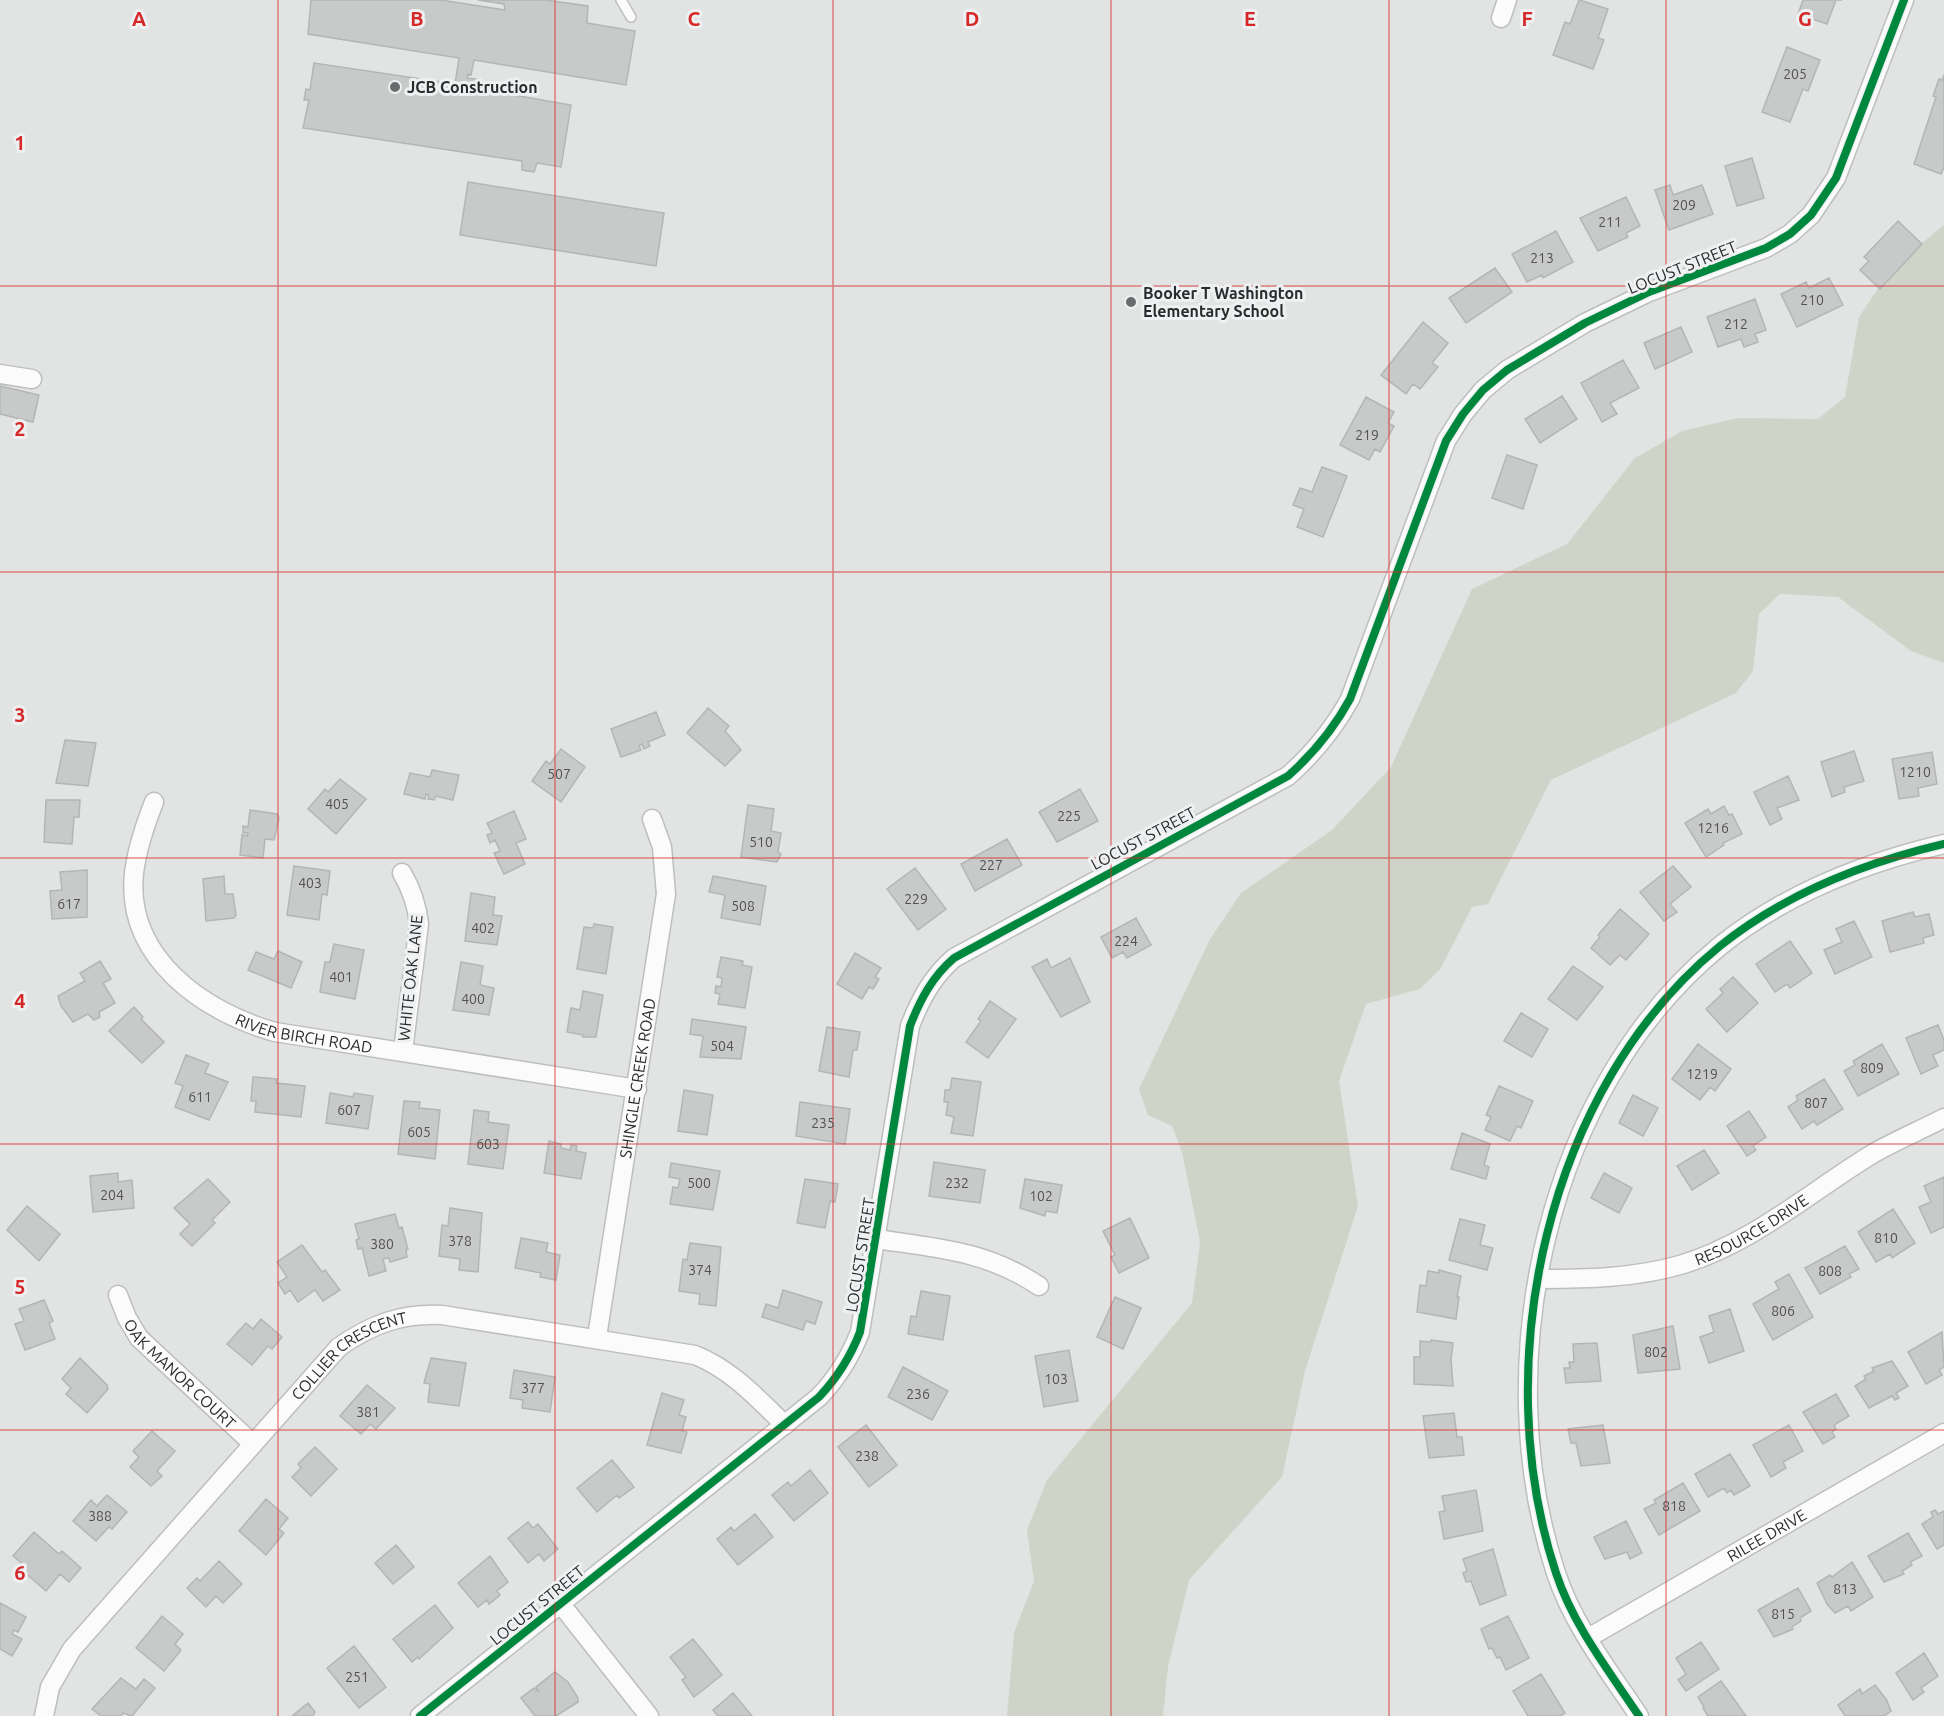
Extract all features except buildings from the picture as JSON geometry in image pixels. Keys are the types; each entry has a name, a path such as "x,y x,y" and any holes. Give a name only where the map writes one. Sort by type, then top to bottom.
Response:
{"street":[{"path":"1501,18 1507,0"},
{"name":"LOCUST STREET","path":"420,1716 785,1425 819,1397 834,1381 850,1358 860,1332 910,1026 920,1001 932,982 954,958 1288,776 1312,756 1335,727 1350,699 1446,441 1463,414 1483,390 1508,370 1585,323 1649,292 1766,248 1790,234 1811,215 1836,178 1904,0"},
{"path":"0,374 32,380"},
{"name":"RIVER BIRCH ROAD","path":"154,802 141,837 134,874 134,896 140,921 150,946 168,972 196,996 249,1024 274,1032 637,1089"},
{"name":"SHINGLE CREEK ROAD","path":"597,1337 666,894 662,847 652,819"},
{"path":"1639,1716 1570,1608 1556,1575 1541,1521 1532,1476 1526,1414 1527,1363 1539,1279 1551,1224 1570,1161 1591,1113 1616,1066 1651,1016 1720,946 1752,923 1813,887 1898,854 1944,844"},
{"name":"WHITE OAK LANE","path":"402,873 411,887 419,924 403,1052"},
{"name":"RESOURCE DRIVE","path":"1539,1279 1586,1279 1634,1274 1679,1266 1707,1255 1770,1222 1875,1153 1944,1118"},
{"path":"876,1239 968,1252 1017,1271 1039,1286"},
{"name":"OAK MANOR COURT","path":"118,1295 127,1318 139,1338 253,1444"},
{"name":"COLLIER CRESCENT","path":"44,1716 50,1687 72,1649 339,1347 361,1332 380,1323 400,1317 442,1315 597,1337 695,1354 733,1374 785,1425"},
{"name":"RILEE DRIVE","path":"1588,1638 1944,1433"},
{"path":"560,1603 649,1716"}],"lane":[{"path":"621,0 632,17"}],"shaded area":[{"path":"1944,225 1944,663 1911,651 1838,597 1780,594 1759,614 1753,671 1736,693 1551,780 1488,904 1472,907 1441,968 1420,989 1366,1004 1339,1081 1358,1206 1305,1371 1282,1477 1189,1580 1168,1667 1163,1716 1007,1716 1014,1633 1034,1581 1027,1530 1047,1480 1192,1303 1200,1242 1182,1152 1172,1126 1148,1115 1139,1089 1210,939 1241,893 1332,830 1391,767 1472,589 1567,544 1635,458 1682,431 1738,418 1818,419 1845,397 1859,317 1892,268"}],"cycle path":[{"path":"420,1716 826,1390 843,1367 860,1332 910,1026 923,998 939,973 954,958 1288,776 1306,759 1330,731 1350,699 1446,441 1463,414 1483,390 1507,370 1585,323 1649,292 1766,248 1790,234 1811,215 1836,178 1904,0"},
{"path":"1639,1716 1593,1647 1563,1592 1556,1573 1536,1492 1528,1407 1532,1321 1547,1235 1573,1152 1611,1075 1660,1005 1720,946 1771,910 1826,882 1884,860 1944,844"}],"place":[{"name":"JCB Construction","path":"395,87"},
{"name":"Booker T Washington Elementary School","path":"1131,302"}]}
